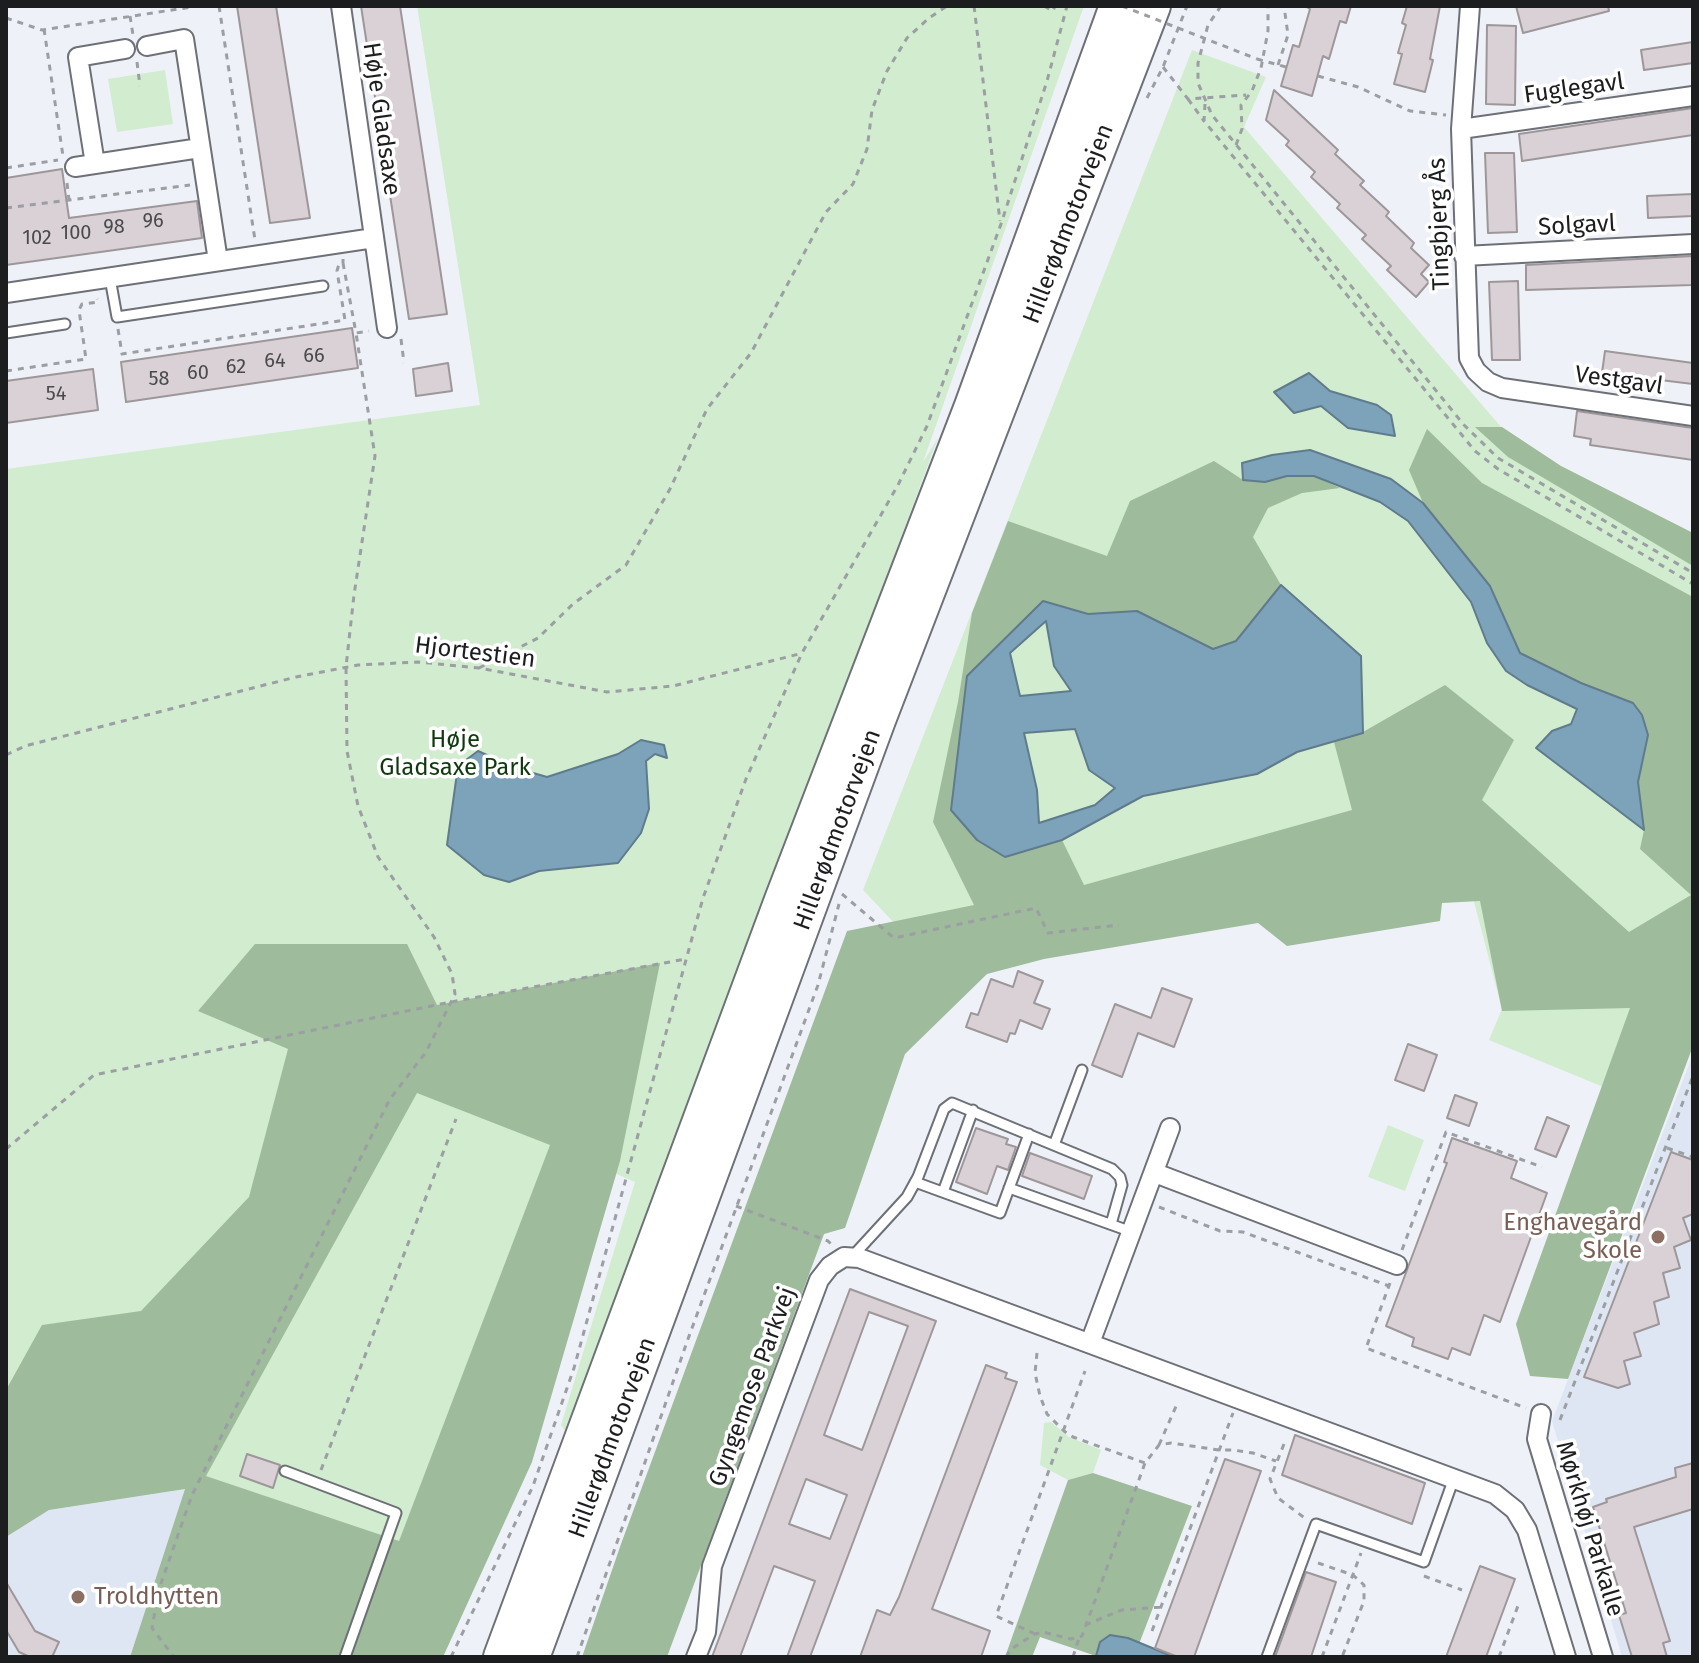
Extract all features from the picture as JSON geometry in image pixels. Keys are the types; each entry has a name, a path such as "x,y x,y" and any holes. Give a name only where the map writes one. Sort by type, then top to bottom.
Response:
{"highway":[{"name":"Hillerødmotorvejen","path":"501,1657 776,914 972,406 1119,6"},
{"name":"Hillerødmotorvejen","path":"532,1657 878,720 1153,6"},
{"path":"568,1652 717,1157"},
{"path":"476,1657 611,1361"}],"street":[{"name":"Høje Gladsaxe","path":"341,6 387,328"},
{"name":"Tingbjerg Ås","path":"1470,6 1462,122 1469,358 1476,371 1488,382 1502,388 1539,394"},
{"path":"147,46 184,39 218,261"},
{"path":"95,164 78,57 125,49"},
{"name":"Fuglegavl","path":"1462,122 1693,96"},
{"path":"69,163 95,164 200,148"},
{"path":"6,293 374,238"},
{"name":"Solgavl","path":"1464,256 1693,244"},
{"name":"Vestgavl","path":"1539,394 1693,416"},
{"path":"1090,1343 1170,1128"},
{"path":"1155,1173 1397,1265"},
{"path":"847,1258 859,1258 1495,1494 1515,1510 1527,1530 1566,1657"},
{"name":"Gyngemose Parkvej","path":"696,1657 706,1632 712,1566 819,1280 830,1266 847,1258"},
{"name":"Mørkhøj Parkalle","path":"1541,1414 1537,1439 1603,1657"}],"lane":[{"path":"110,278 117,317 323,286"},
{"path":"6,333 65,324"},
{"path":"1054,1145 1082,1070"},
{"path":"847,1258 900,1204 915,1182 946,1106 956,1103 1112,1169 1120,1177 1122,1185 1111,1224"},
{"path":"943,1192 973,1110"},
{"path":"915,1182 1000,1213 1029,1134"},
{"path":"1009,1188 1132,1232"},
{"path":"285,1471 396,1513 345,1657"},
{"path":"1267,1657 1316,1524 1424,1562 1454,1478"}],"path":[{"path":"6,18 44,29 198,6"},
{"path":"219,6 257,256"},
{"path":"479,668 538,638 573,604 626,565 670,489 707,409 751,353 826,212 853,184 867,149 872,110 887,71 907,38 947,6"},
{"path":"974,6 1001,224"},
{"path":"1044,6 1053,11 1055,6"},
{"path":"451,1657 533,1486 574,1368 703,898 746,779 802,653 898,485 927,426 1001,224 1047,81 1067,6"},
{"path":"1119,6 1286,67"},
{"path":"1142,106 1163,67 1187,6"},
{"path":"1221,6 1208,25 1198,63 1198,83 1212,115 1464,425 1498,458 1693,573"},
{"path":"1236,145 1242,129 1241,105 1257,79 1259,59 1268,31 1268,6"},
{"path":"1278,65 1288,35 1284,6"},
{"path":"44,29 69,163 69,200"},
{"path":"1163,67 1475,451 1498,469 1693,584"},
{"path":"1318,76 1358,87 1410,111 1462,122"},
{"path":"1188,99 1205,100 1246,94 1248,97"},
{"path":"1204,121 1205,100"},
{"path":"6,168 69,163"},
{"path":"6,208 206,183"},
{"path":"177,1657 152,1628 159,1589 192,1495 390,1099 426,1052 455,994 452,974 434,937 378,857 358,806 347,751 346,667 375,456 343,263"},
{"path":"117,317 122,354 345,320 337,271"},
{"path":"6,371 86,359 79,310"},
{"path":"356,333 387,328"},
{"name":"Hjortestien","path":"6,755 25,746 346,667 418,662 479,668 607,692 673,686 802,653"},
{"path":"576,1657 568,1652 818,985 842,894 894,938 1036,908 1048,933 1119,925"},
{"path":"6,1149 94,1075 451,1002 686,959"},
{"path":"1537,1439 1558,1424 1693,1076"},
{"path":"316,1482 456,1119"},
{"path":"1541,1414 1366,1348 1446,1132 1542,1167"},
{"path":"1666,1148 1693,1157"},
{"path":"1144,1202 1220,1231 1243,1232 1389,1286"},
{"path":"736,1206 828,1241 847,1258"},
{"path":"1037,1353 1035,1373 1047,1414 1073,1437 1145,1463"},
{"path":"1035,1634 996,1616 1085,1371"},
{"path":"1073,1657 1145,1463 1159,1445 1177,1404"},
{"path":"1152,1631 1229,1424"},
{"path":"1159,1445 1171,1443 1253,1453 1276,1461"},
{"path":"1284,1444 1270,1479 1278,1498 1316,1524"},
{"path":"1322,1657 1365,1542"},
{"path":"1304,1558 1353,1575 1364,1585 1364,1601 1342,1657"},
{"path":"1424,1562 1420,1575 1462,1590"},
{"path":"1499,1657 1519,1603"},
{"path":"1085,1625 1122,1610 1162,1607"},
{"path":"1006,1657 1011,1649 1035,1634 1043,1632 1079,1638"}],"shaded area":[{"name":"Enghavegård Skole","path":"1693,1054 1693,1657 1622,1657 1552,1421"},
{"name":"Troldhytten","path":"185,1489 130,1657 6,1657 6,1537 49,1510"}],"green space":[{"name":"Høje Gladsaxe Park","path":"417,6 1084,6 923,462 938,438 567,1434 561,1425 635,1182 550,1145 399,1542 206,1476 185,1489 6,1516 6,469 480,405"},
{"path":"1192,50 1266,77 1244,127 1501,427 1561,466 1693,533 1693,1028 1640,1186 1601,1086 1489,1040 1502,1009 1471,890 1046,896 900,929 863,890"},
{"path":"165,70 173,124 117,132 108,79"},
{"path":"1475,427 1502,427 1561,466 1693,533 1693,566 1508,457"},
{"path":"1427,429 1482,483 1693,597 1693,1046 1568,1379 1530,1376 1516,1324 1630,1008 1502,1011 1480,901 1442,903 1440,921 1287,946 1258,923 1044,959 987,974 905,1054 845,1228 824,1234 667,1657 582,1657 847,931 974,905 933,822 958,702 972,613 1008,521 1107,556 1130,501 1214,461 1243,480 1265,482 1287,476 1314,476 1340,488 1302,493 1268,508 1253,537 1281,585 1236,641 1213,649 1137,611 1088,614 1043,601 967,676 1005,857 1062,840 1084,885 1352,810 1334,742 1363,732 1445,685 1514,740 1482,800 1629,932 1691,895 1640,849 1644,830 1638,782 1648,735 1633,703 1581,683 1520,653 1491,586 1423,503 1409,470"},
{"path":"255,944 407,944 437,1005 660,963 620,1161 532,1462 443,1657 130,1657 185,1489 49,1510 6,1537 6,1390 42,1325 141,1311 249,1197 288,1049 198,1011","holes":["417,1093 550,1145 399,1541 206,1476"]},
{"path":"1388,1125 1424,1140 1405,1191 1368,1177"},
{"path":"1051,1422 1069,1437 1101,1450 1093,1473 1068,1480 1040,1465 1044,1423"},
{"path":"1093,1473 1192,1506 1139,1644 1128,1638 1100,1642 1096,1656 1040,1637 1032,1657 1005,1657 1068,1480"}],"water":[{"path":"1309,373 1330,391 1377,405 1391,415 1395,436 1348,428 1321,406 1294,413 1274,392"},
{"path":"1310,450 1391,479 1423,503 1490,586 1520,653 1581,683 1633,703 1642,715 1648,735 1638,782 1644,830 1536,748 1552,731 1571,724 1577,709 1527,685 1506,671 1487,643 1471,602 1408,521 1380,502 1314,476 1287,476 1265,482 1243,480 1242,463"},
{"path":"1281,585 1361,656 1363,733 1297,752 1257,774 1143,796 1062,840 1005,857 977,840 951,810 967,676 1043,601 1088,614 1137,611 1213,649 1236,641","holes":["1046,621 1054,666 1071,691 1020,696 1010,653","1075,729 1089,770 1115,788 1095,805 1039,823 1037,790 1024,733"]},
{"path":"641,740 664,745 667,758 655,754 646,761 649,809 641,833 618,863 539,871 509,882 484,875 447,845 458,766 478,751 516,768 547,777 618,754"},
{"path":"1110,1635 1128,1638 1174,1657 1096,1656 1100,1642"}],"building":[{"path":"237,6 276,6 310,218 270,223"},
{"path":"361,6 400,6 447,314 409,319"},
{"path":"1305,6 1351,6 1346,23 1340,21 1329,59 1323,56 1312,96 1281,86 1293,45 1299,47 1310,9"},
{"path":"1407,6 1440,6 1425,92 1394,84 1402,54 1398,53 1406,25 1402,23"},
{"path":"1516,6 1608,6 1609,11 1523,33"},
{"path":"1487,25 1516,26 1515,105 1486,104"},
{"path":"1693,42 1693,63 1644,70 1641,50"},
{"path":"1274,90 1338,150 1335,154 1364,181 1360,185 1389,212 1386,216 1414,243 1411,248 1429,265 1421,274 1429,282 1416,297 1387,270 1391,266 1362,239 1366,235 1337,208 1340,204 1311,177 1315,172 1286,145 1289,141 1266,120"},
{"path":"1693,108 1693,135 1522,161 1519,134"},
{"path":"1485,153 1514,153 1517,232 1488,233"},
{"path":"62,169 69,218 197,201 202,238 6,265 6,178"},
{"path":"1693,194 1693,216 1648,218 1647,196"},
{"path":"1693,256 1693,285 1526,290 1526,265"},
{"path":"1518,281 1520,360 1492,360 1489,282"},
{"path":"352,328 358,368 126,402 121,362"},
{"path":"1605,351 1693,363 1693,384 1602,373"},
{"path":"448,363 452,391 416,396 413,369"},
{"path":"93,369 98,410 6,423 6,381"},
{"path":"1577,411 1693,428 1693,460 1590,445 1591,439 1574,436"},
{"path":"1018,971 1043,981 1034,1003 1050,1009 1042,1029 1020,1020 1015,1034 1010,1033 1007,1042 966,1027 971,1013 978,1015 991,979 1013,987"},
{"path":"1162,988 1192,999 1174,1047 1138,1033 1122,1077 1092,1065 1115,1004 1151,1018"},
{"path":"1408,1044 1437,1055 1424,1091 1395,1080"},
{"path":"1455,1095 1477,1103 1469,1126 1447,1118"},
{"path":"1547,1117 1569,1126 1556,1157 1535,1149"},
{"path":"976,1128 1008,1139 1006,1144 1016,1147 1008,1170 997,1166 987,1194 956,1182"},
{"path":"1452,1138 1517,1161 1511,1178 1547,1193 1500,1322 1484,1315 1470,1355 1452,1348 1448,1359 1412,1346 1414,1338 1386,1326 1447,1163 1444,1162"},
{"path":"1671,1152 1693,1160 1693,1214 1683,1218 1691,1240 1674,1247 1680,1268 1663,1273 1669,1297 1654,1302 1659,1324 1634,1333 1641,1356 1624,1361 1630,1384 1618,1388 1584,1377"},
{"path":"1030,1153 1092,1176 1084,1199 1022,1176"},
{"path":"850,1289 936,1321 810,1657 787,1657 815,1581 774,1566 740,1657 712,1657","holes":["869,1312 908,1326 862,1450 824,1435","806,1479 847,1495 830,1539 789,1524"]},
{"path":"986,1365 1007,1373 1005,1378 1017,1382 932,1609 990,1631 981,1657 860,1657 877,1610 890,1615 899,1597"},
{"path":"1295,1435 1425,1483 1412,1524 1282,1475"},
{"path":"247,1454 280,1465 273,1488 240,1476"},
{"path":"1225,1459 1261,1471 1194,1657 1178,1657 1155,1648"},
{"path":"1693,1463 1693,1509 1634,1527 1670,1641 1663,1643 1667,1657 1632,1657 1619,1615 1626,1613 1593,1507 1607,1502 1606,1499 1676,1477 1675,1468"},
{"path":"1480,1566 1515,1579 1486,1657 1446,1657"},
{"path":"1306,1572 1336,1582 1311,1657 1275,1657"},
{"path":"6,1582 35,1631 59,1642 52,1657 30,1657 19,1652 6,1630"}],"place":[{"name":"Enghavegård Skole","path":"1658,1237"},
{"name":"Troldhytten","path":"78,1597"}]}
